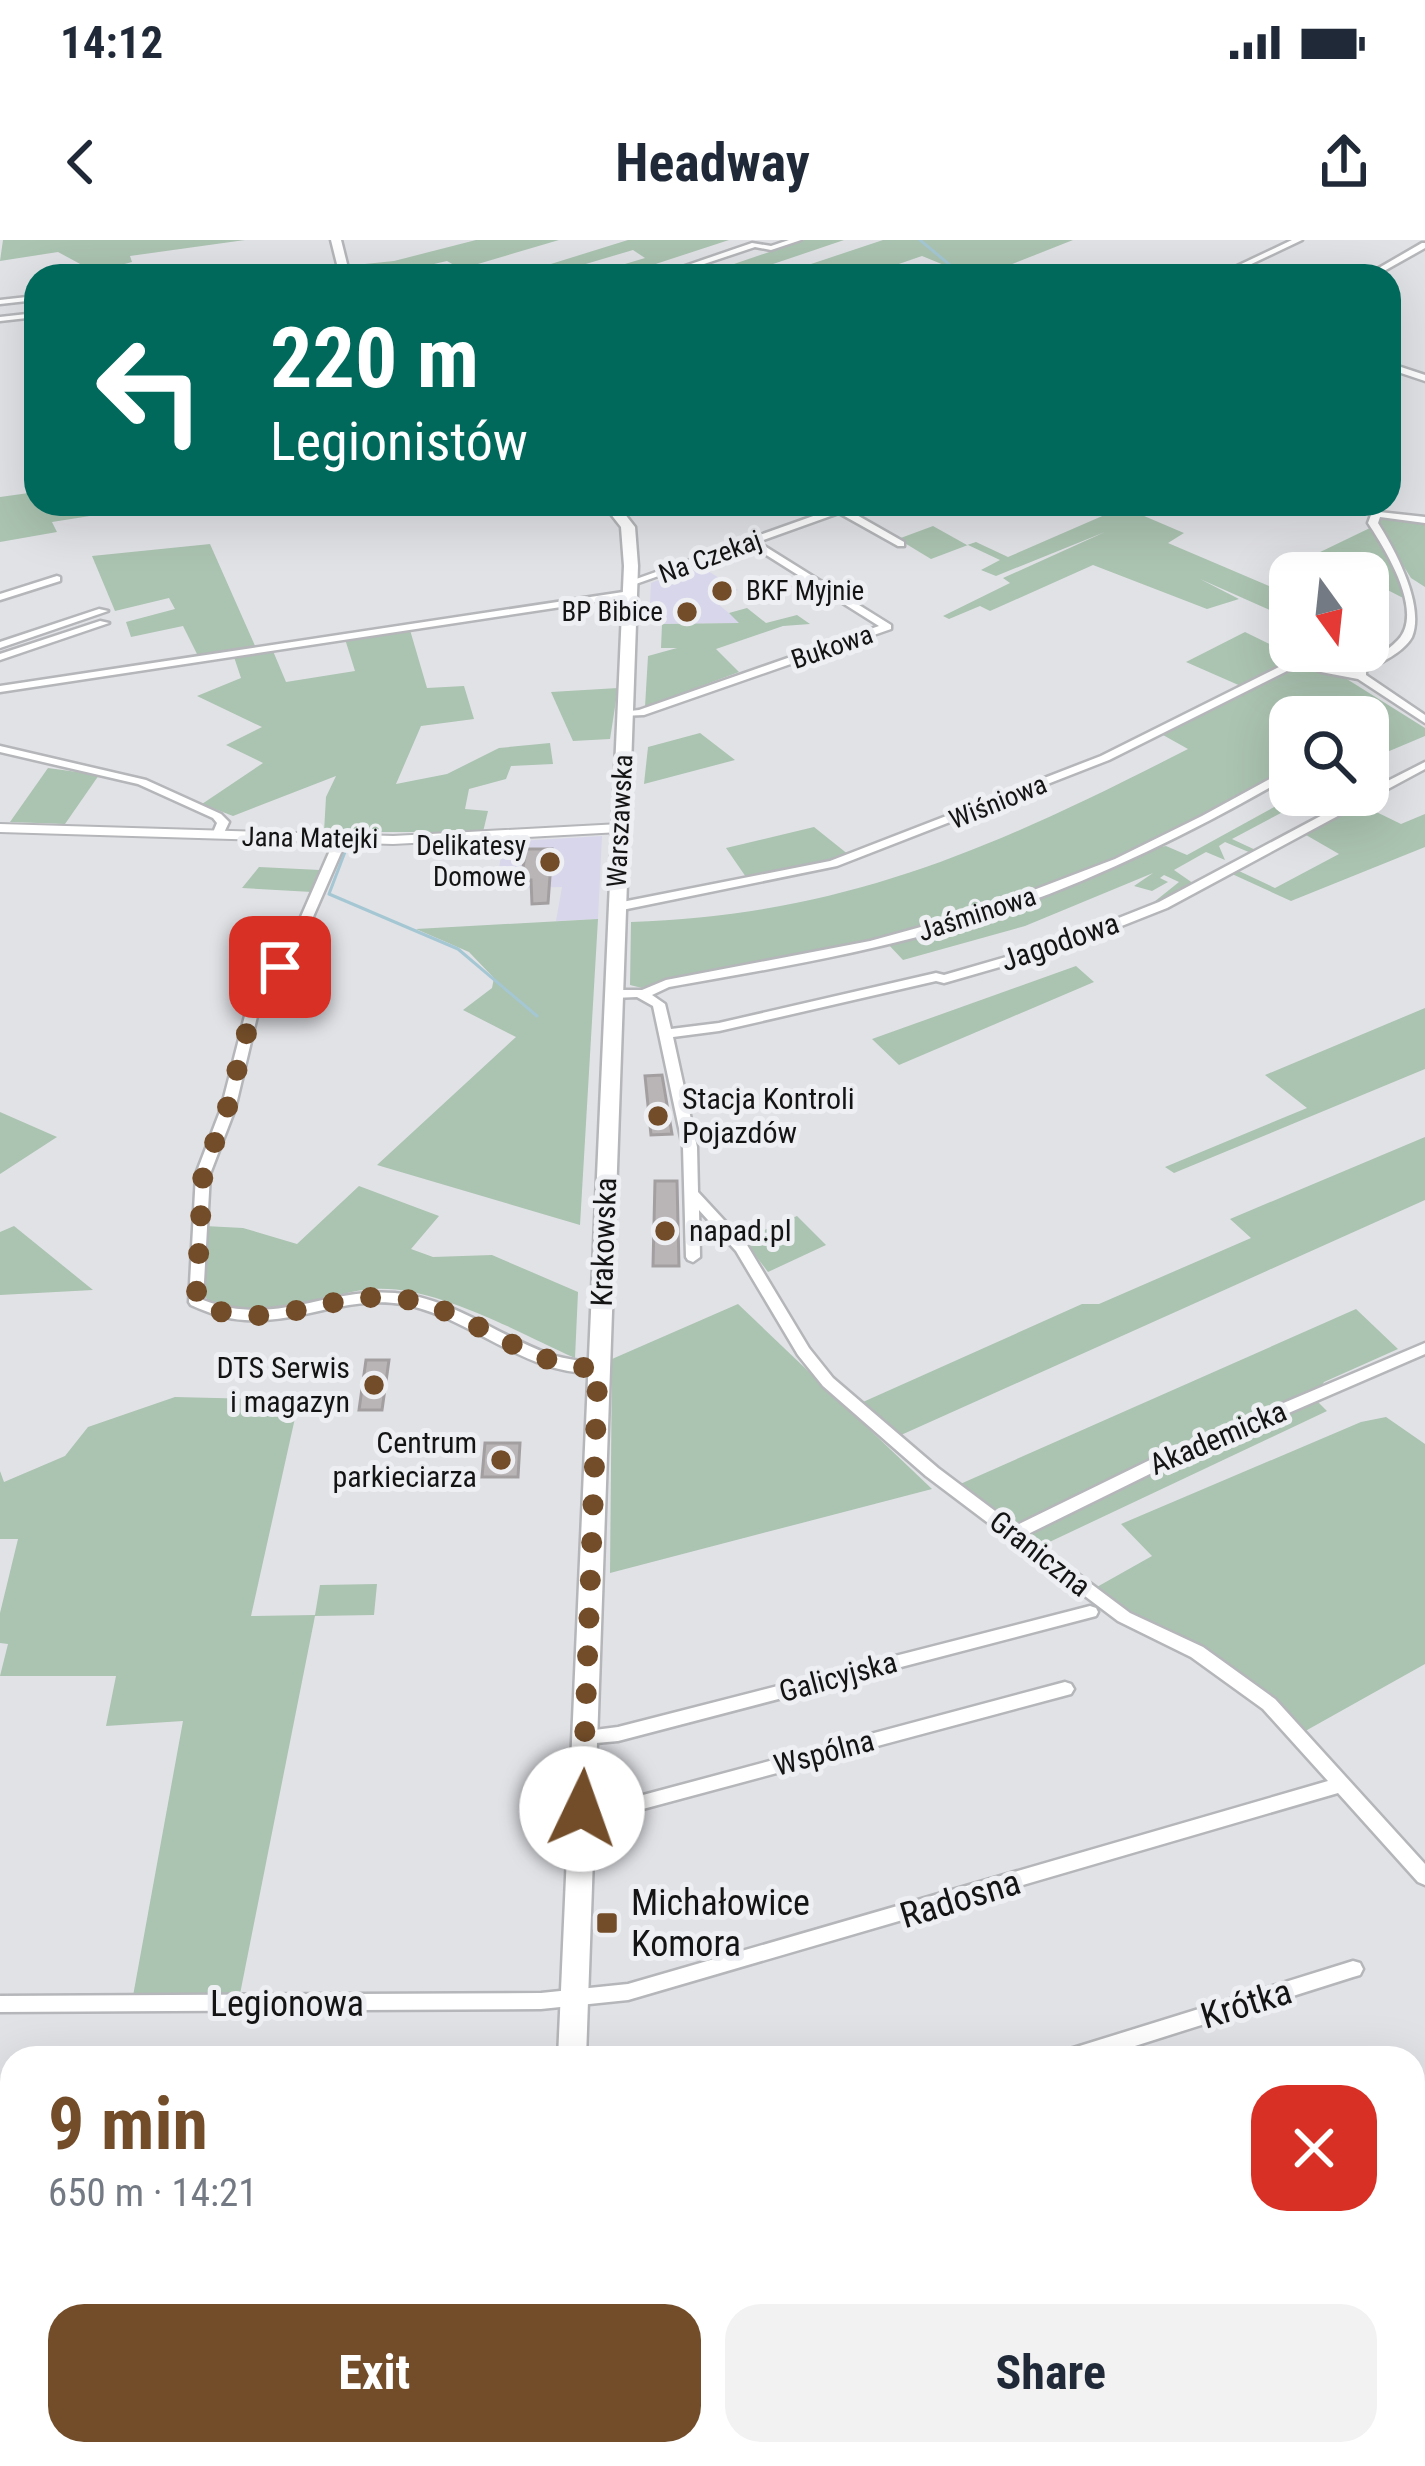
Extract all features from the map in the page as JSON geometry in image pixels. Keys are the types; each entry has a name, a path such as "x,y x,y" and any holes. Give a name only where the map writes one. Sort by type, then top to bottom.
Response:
{"main road":[{"name":"Warszawska","path":"608,1145 630,588 629,532 618,516"},
{"name":"Krakowska","path":"572,2046 608,1145"}],"street":[{"path":"696,264 754,245 772,248 797,240"},
{"path":"1246,264 1298,240"},
{"path":"1391,264 1425,245"},
{"name":"Na Czekaj","path":"630,588 824,516"},
{"path":"852,516 901,544"},
{"path":"1361,676 1361,670 1403,642 1415,617 1407,580 1373,523 1375,516"},
{"path":"1392,516 1425,520"},
{"name":"Bukowa","path":"625,714 664,705 887,627 752,542"},
{"path":"0,597 57,579"},
{"path":"0,689 630,588"},
{"path":"0,645 104,617 0,657"},
{"name":"Wiśniowa","path":"616,907 832,864 1105,758 1303,659 1325,670 1361,676 1425,720"},
{"path":"0,749 142,782 217,816 224,822 218,836"},
{"name":"Jagodowa","path":"665,1034 944,979 1062,946 1163,905 1425,765"},
{"name":"Jaśminowa","path":"643,994 666,984 916,934 1027,899 1153,846 1269,782"},
{"name":"Jana Matejki","path":"0,828 340,839 620,828"},
{"path":"340,839 296,942 253,1008 227,1109 203,1174 196,1302 227,1316 253,1318 357,1297 410,1300 476,1322 560,1364 598,1368"},
{"path":"613,994 643,994 659,1004 690,1147 693,1257"},
{"name":"Graniczna","path":"691,1193 742,1248 803,1351 828,1382 1013,1534 1124,1617 1197,1652 1244,1683 1425,1877"},
{"name":"Akademicka","path":"1013,1534 1160,1462 1425,1348"},
{"name":"Galicyjska","path":"585,1737 618,1734 1090,1612"},
{"name":"Wspólna","path":"582,1809 628,1806 1065,1688"},
{"name":"Radosna","path":"574,1998 628,1992 851,1931 1342,1784"},
{"name":"Krótka","path":"1108,2046 1353,1969"},
{"name":"Legionowa","path":"0,2005 574,1998"}],"shaded area":[{"path":"697,564 738,590 713,600 741,623 649,624 651,583"},
{"path":"602,836 598,919 556,921 562,887 496,889 503,842"}],"green space":[{"path":"3,240 245,240 130,256 132,262 125,264 80,264 58,252 0,261"},
{"path":"476,240 559,240 478,264 365,264"},
{"path":"628,240 729,240 656,264 625,264 645,258 633,250 586,264 551,264"},
{"path":"804,240 844,240 773,264 734,264"},
{"path":"883,240 1073,240 1012,264 942,264 922,256 899,264 811,264"},
{"path":"24,494 24,516 90,516 52,522 57,532 0,542 0,497"},
{"path":"1102,516 1144,516 1184,533 1168,543 1269,586 1269,610 1200,579 1239,599 1207,609 1093,565 990,611 980,606 949,619 943,616 1010,583 1003,578 1105,532 996,576 981,570 1000,560 968,545 931,559 898,539 933,526 967,545 976,542 1008,557"},
{"path":"1381,520 1425,523 1425,587 1411,578 1378,526"},
{"path":"1372,527 1385,552 1320,552"},
{"path":"210,544 256,648 199,658 183,626 131,637 126,622 175,609 169,598 115,611 92,556"},
{"path":"1389,560 1411,602 1389,591"},
{"path":"747,608 766,623 797,615 810,624 783,626 716,649 739,672 645,707 648,656 677,648 661,648 662,624 739,623 729,613"},
{"path":"410,630 427,688 464,686 474,719 421,726 396,784 447,774 499,748 550,743 553,764 511,766 506,779 469,789 465,809 488,811 483,832 324,832 326,797 336,776 233,816 202,804 263,763 226,745 262,727 197,696 241,678 234,657 273,651 286,682 355,671 345,639"},
{"path":"1245,632 1269,644 1271,672 1243,687 1186,662"},
{"path":"1286,672 1330,672 1374,696 1269,696 1269,778 1063,882 983,912 857,946 642,988 630,985 631,922 783,906 920,869 1051,816 1188,749 1163,735"},
{"path":"618,688 610,739 573,741 551,692"},
{"path":"1389,705 1425,728 1425,736 1389,751"},
{"path":"700,733 735,760 644,784 648,747"},
{"path":"48,768 99,775 65,824 10,822"},
{"path":"1269,810 1269,816 1275,816 1232,839 1262,853 1223,869 1251,853 1225,842 1219,846 1225,860 1206,852 1174,870 1197,886 1158,905 1154,902 1179,882 1164,875 1160,878 1168,882 1152,891 1134,886 1153,873 1025,926 903,960 887,943 1006,910 1154,848 1166,846 1187,855"},
{"path":"1425,814 1425,847 1291,901 1232,874 1239,871 1275,888 1339,854 1306,835 1339,816 1385,816 1401,824"},
{"path":"814,827 849,855 748,880 726,848"},
{"path":"259,867 320,870 312,892 242,888"},
{"path":"598,919 580,1225 377,1165 516,1037 463,1010 492,988 494,978 469,952 416,929"},
{"path":"1076,966 1094,982 899,1065 872,1039"},
{"path":"1425,1008 1425,1069 1174,1173 1165,1167 1307,1108 1265,1075"},
{"path":"0,1112 57,1137 0,1174"},
{"path":"1425,1137 1425,1200 901,1435 863,1402 1082,1304 1099,1304 1251,1238 1230,1219"},
{"path":"359,1186 439,1216 411,1249 433,1257 492,1255 578,1292 575,1358 476,1312 422,1294 372,1289 284,1310 241,1313 201,1294 205,1226 243,1228 297,1244"},
{"path":"797,1216 826,1245 768,1272 743,1239"},
{"path":"14,1226 93,1290 0,1295 0,1232"},
{"path":"738,1304 932,1489 610,1573 612,1359"},
{"path":"1356,1309 1398,1349 1324,1382 1314,1398 1327,1411 1041,1546 958,1485"},
{"path":"175,1397 299,1400 251,1616 315,1615 320,1585 377,1584 374,1615 315,1616 240,1994 133,1996 183,1721 106,1726 116,1676 0,1676 8,1644 0,1643 0,1613 18,1539 0,1539 0,1471 4,1482 65,1456 88,1427"},
{"path":"1386,1417 1425,1444 1425,1664 1300,1734 1269,1692 1088,1592 1152,1556 1121,1524 1361,1422"}],"building":[{"path":"526,849 552,849 548,903 532,904 531,880 521,880"},
{"name":"Stacja Kontroli Pojazdów","path":"662,1075 672,1134 651,1135 645,1076"},
{"name":"napad.pl","path":"655,1181 677,1181 679,1266 653,1266"},
{"name":"DTS Serwis i magazyn","path":"366,1360 389,1360 382,1410 359,1410"},
{"name":"Centrum parkieciarza","path":"485,1443 520,1443 518,1477 482,1477"}],"waterway":[{"path":"920,240 949,264"},
{"path":"274,841 333,843"},
{"path":"348,844 329,894 458,949 537,1016"}],"place":[{"name":"BKF Myjnie","path":"722,591"},
{"name":"BP Bibice","path":"687,612"},
{"name":"Delikatesy Domowe","path":"550,862"},
{"name":"Stacja Kontroli Pojazdów","path":"658,1116"},
{"name":"napad.pl","path":"665,1231"},
{"name":"DTS Serwis i magazyn","path":"374,1385"},
{"name":"Centrum parkieciarza","path":"501,1460"},
{"name":"Michałowice Komora","path":"607,1923"}],"route":[{"path":"280,967 253,1008 227,1109 203,1174 196,1302 227,1316 253,1318 357,1297 410,1300 476,1322 560,1364 598,1368 582,1809"}]}
